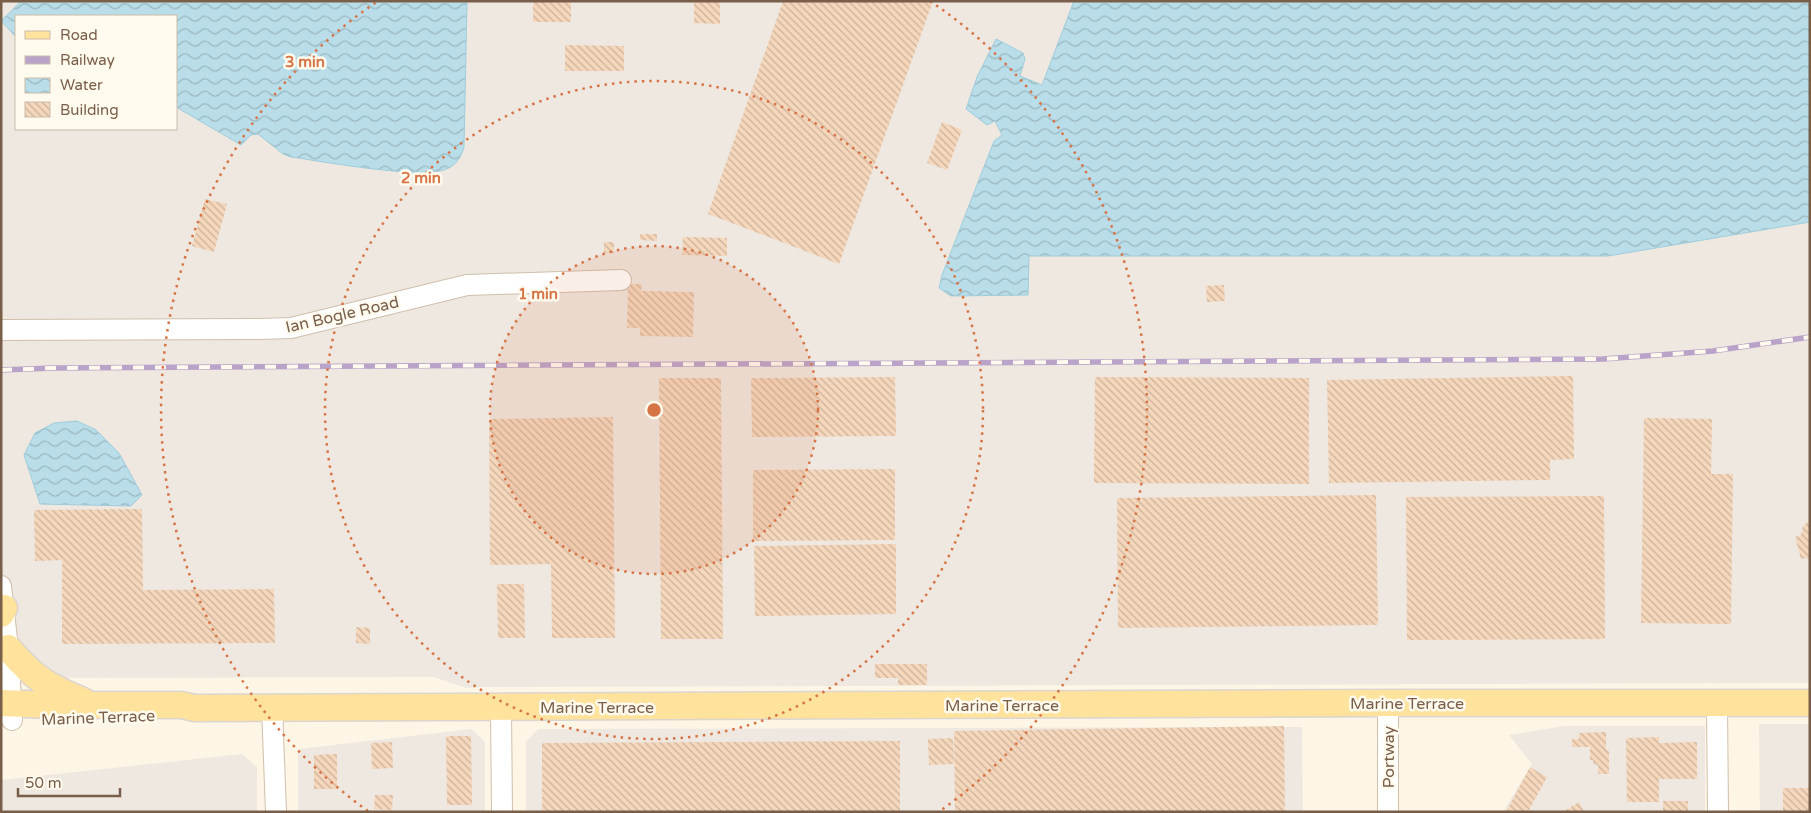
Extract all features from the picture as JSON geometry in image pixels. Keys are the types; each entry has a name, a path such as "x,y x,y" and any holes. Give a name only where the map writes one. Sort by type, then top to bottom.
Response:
{"main road":[{"path":"8,648 36,678 57,691 92,704"},
{"name":"Marine Terrace","path":"7,712 92,704 182,705 194,708 501,708 1388,703 1810,703"},
{"name":"Marine Terrace","path":"7,712 187,713 194,708"}],"street":[{"name":"Ian Bogle Road","path":"1,330 259,330 291,328 467,285 620,280"},
{"path":"2,603 8,648 7,712"},
{"name":"Portway","path":"1388,703 1388,812"},
{"path":"1717,704 1718,812"},
{"path":"272,707 276,812"},
{"path":"501,708 502,812"}],"shaded area":[{"path":"1,1 21,1 1,21"},
{"path":"467,1 1074,1 1042,85 1019,76 1025,59 995,121 1002,135 994,141 991,152 1029,256 1608,256 1810,222 1810,683 466,688 434,677 1,678 1,22 15,36 15,130 178,130 178,108 240,145 251,135 258,134 283,154 291,157 403,172 430,173 449,168 464,147"},
{"path":"1759,724 1810,724 1810,812 1760,812"},
{"path":"1564,726 1705,726 1705,812 1503,812 1532,764 1509,735"},
{"path":"1302,727 1303,812 526,812 526,742 538,729"},
{"path":"472,729 485,742 485,812 298,812 298,749"},
{"path":"242,754 257,767 257,812 1,812 1,780"}],"water":[{"path":"21,1 467,1 464,147 457,162 449,168 419,172 373,169 291,157 283,154 258,134 251,135 241,145 178,108 178,15 15,15 15,36 1,21"},
{"path":"1074,1 1810,1 1810,222 1608,256 1029,256 1028,295 951,296 939,288 942,275 994,141 1002,135 995,121 987,125 966,109 977,77 996,39 1023,53 1025,59 1020,76 1042,85"},
{"path":"77,421 96,430 119,453 142,495 131,506 40,504 24,455 35,433 54,423"}],"building":[{"path":"533,1 571,1 571,22 533,22"},
{"path":"694,1 720,1 720,24 694,23"},
{"path":"783,1 933,1 839,264 708,214"},
{"path":"565,45 624,46 624,71 565,71"},
{"path":"942,122 962,130 947,170 927,163"},
{"path":"205,199 227,204 214,252 192,246"},
{"path":"640,234 657,234 657,241 640,240"},
{"path":"683,237 727,238 727,256 682,255"},
{"path":"604,242 614,242 614,253 604,253"},
{"path":"628,284 642,284 641,291 694,292 693,337 640,336 640,328 627,328"},
{"path":"1224,285 1225,301 1207,302 1206,286"},
{"path":"1573,376 1574,459 1550,460 1550,480 1329,483 1327,380"},
{"path":"895,377 896,436 752,437 751,378"},
{"path":"1095,377 1309,378 1309,484 1094,483"},
{"path":"659,378 721,378 723,639 661,639"},
{"path":"613,417 615,638 552,638 551,564 490,565 489,419"},
{"path":"1644,418 1712,419 1711,474 1733,474 1731,624 1641,623"},
{"path":"895,469 895,540 753,541 753,470"},
{"path":"1376,495 1378,625 1118,628 1117,498"},
{"path":"1604,496 1605,639 1407,640 1406,497"},
{"path":"142,509 143,590 274,589 275,643 62,644 62,560 35,561 34,510"},
{"path":"1810,520 1810,560 1806,558 1801,559 1795,537 1801,535 1803,526"},
{"path":"896,544 896,614 755,616 754,546"},
{"path":"497,584 524,584 525,638 498,638"},
{"path":"356,627 370,628 370,644 356,643"},
{"path":"875,664 927,664 927,685 898,685 898,678 875,678"},
{"path":"1284,726 1285,812 955,812 954,731"},
{"path":"1606,732 1606,750 1609,750 1609,774 1598,774 1598,765 1593,764 1593,760 1590,760 1590,747 1572,747 1572,739 1579,739 1579,733"},
{"path":"446,736 471,736 472,805 447,805"},
{"path":"1659,737 1659,743 1697,742 1697,779 1659,779 1659,802 1627,802 1626,738"},
{"path":"953,738 954,764 929,765 928,739"},
{"path":"900,741 900,812 542,812 542,743"},
{"path":"392,742 393,768 372,769 371,743"},
{"path":"337,754 337,789 314,789 314,755"},
{"path":"1530,767 1547,777 1528,812 1506,812"},
{"path":"1783,788 1810,788 1810,812 1783,812"},
{"path":"375,795 393,795 392,810 374,809"},
{"path":"1663,801 1688,801 1688,812 1663,812"},
{"path":"1579,802 1584,812 1563,812"}],"railway":[{"path":"1,370 53,368 1603,359 1713,351 1810,337"}]}
